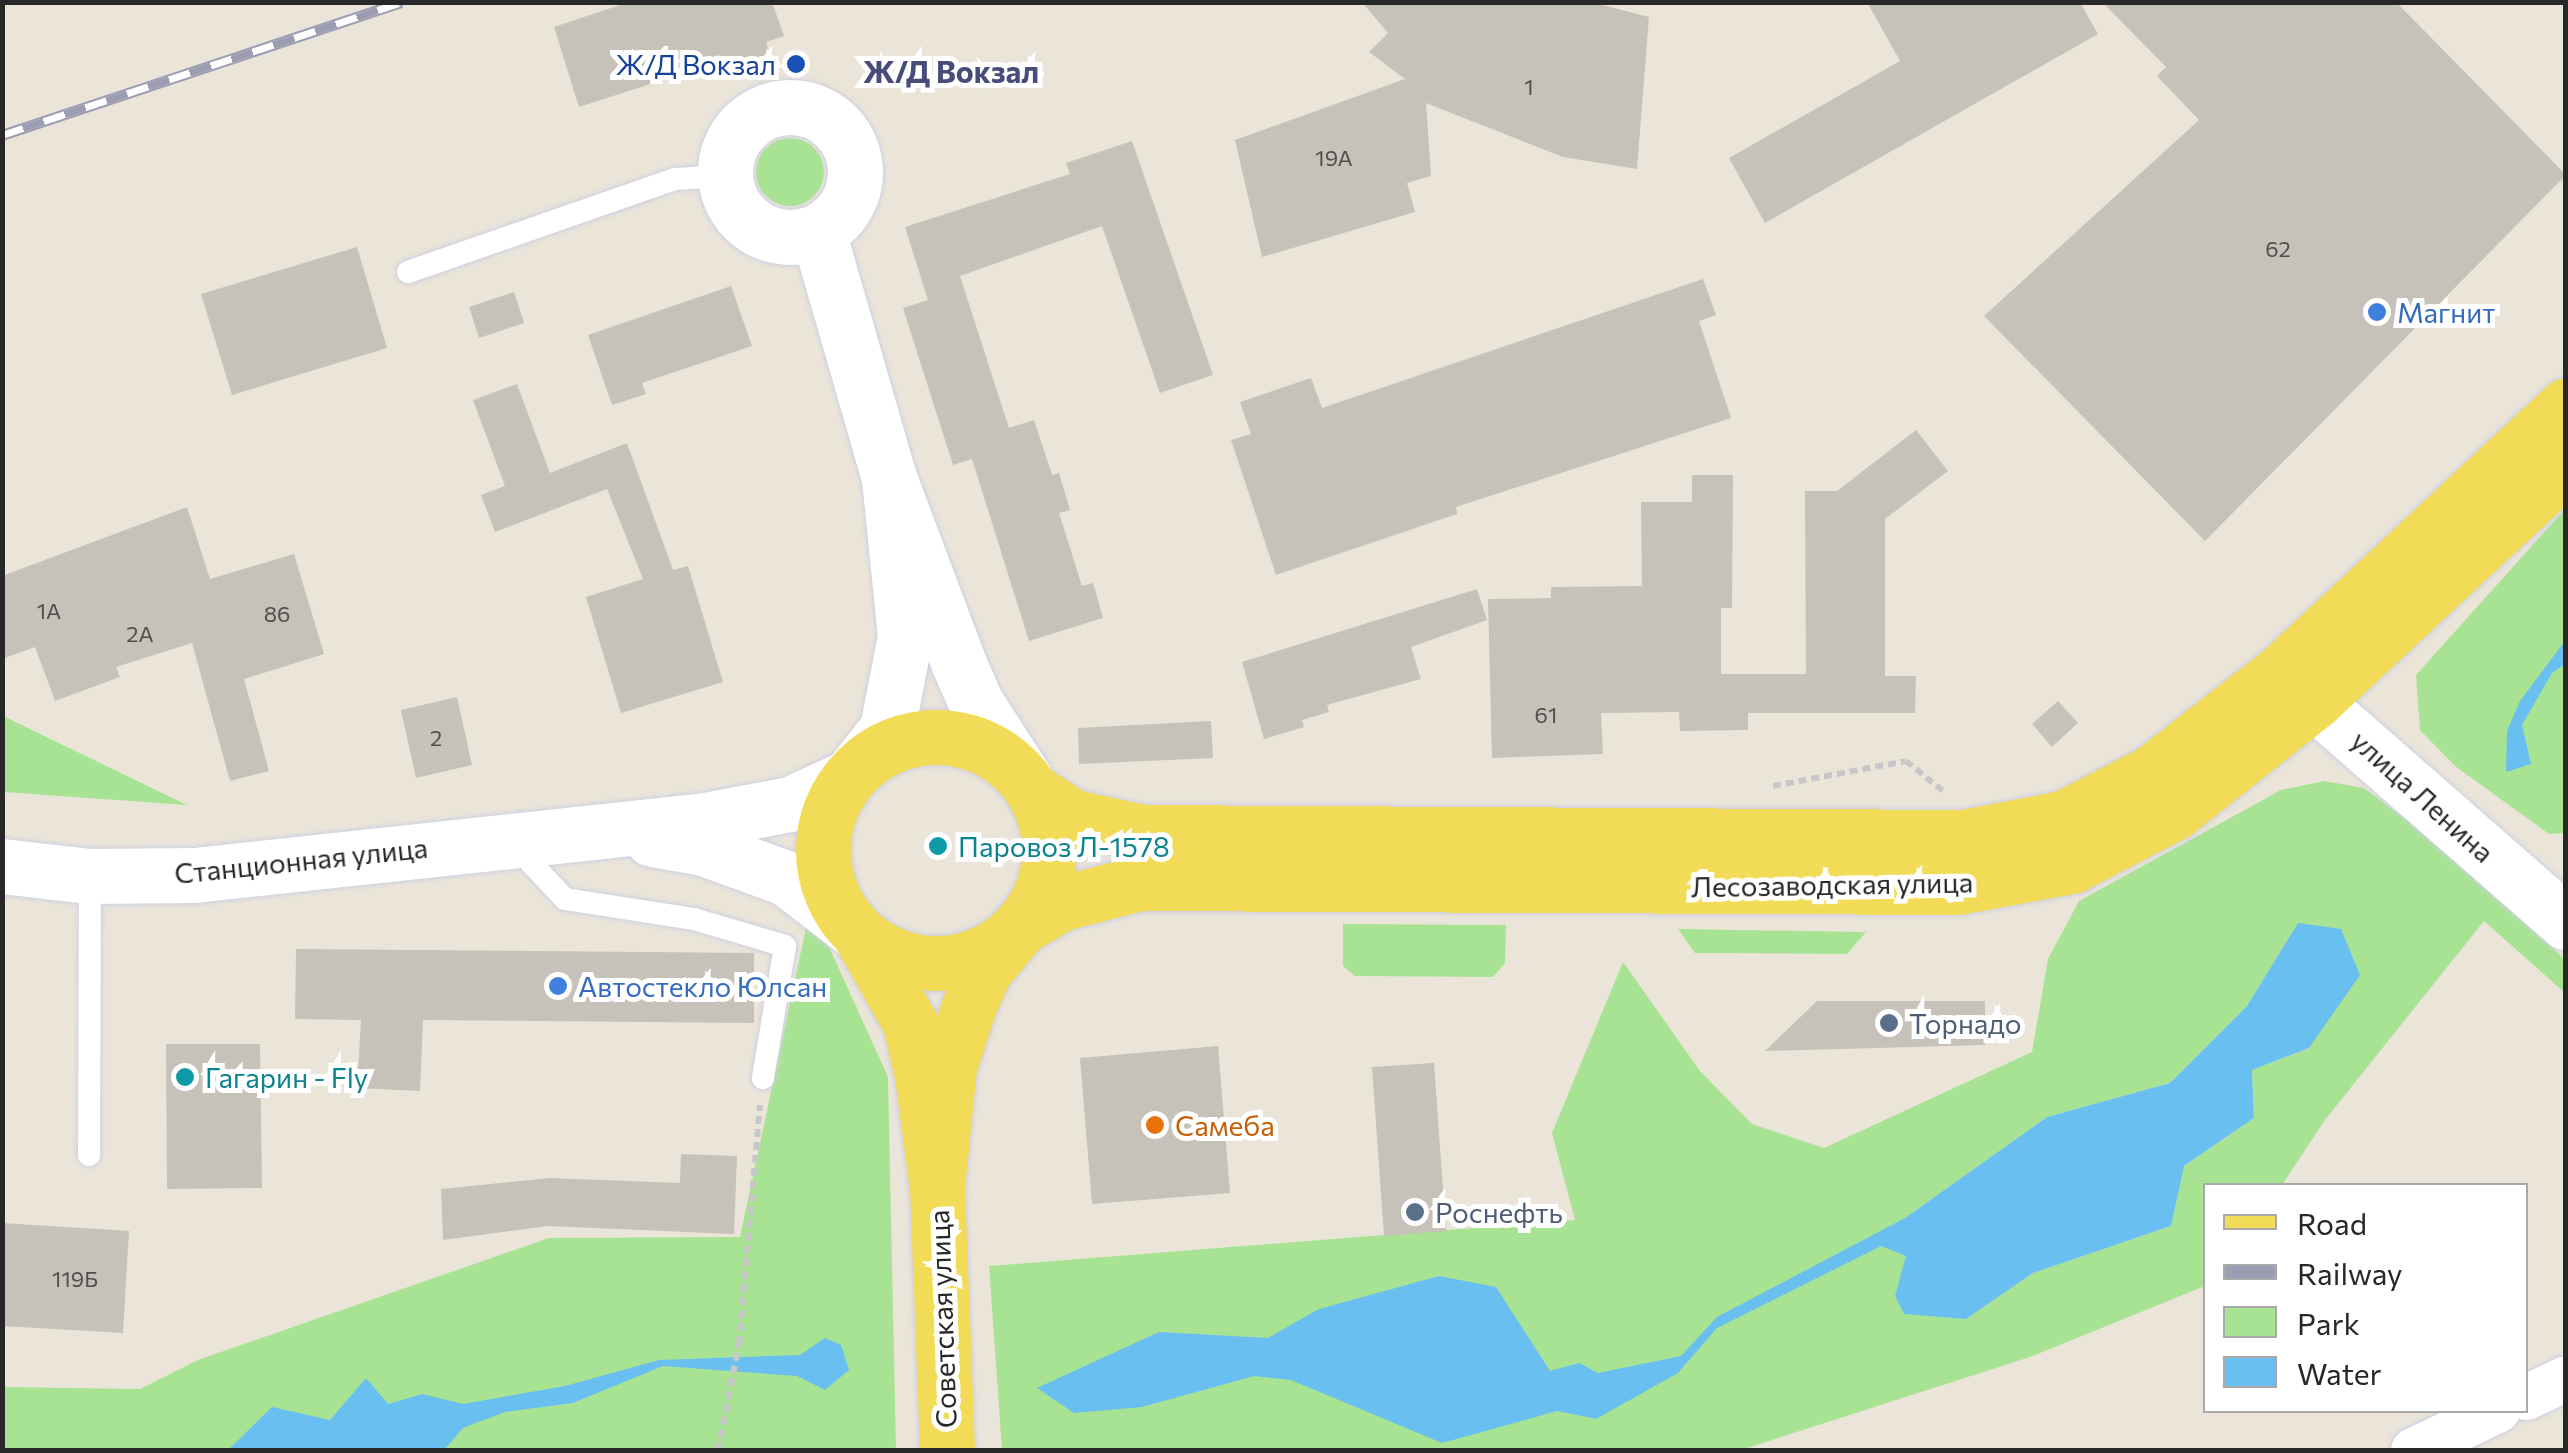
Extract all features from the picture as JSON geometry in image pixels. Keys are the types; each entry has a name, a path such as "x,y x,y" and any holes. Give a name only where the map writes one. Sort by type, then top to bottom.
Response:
{"main road":[{"name":"Лесозаводская улица","path":"1021,927 1062,903 1140,884 1958,887 2072,866 2175,812 2566,405"},
{"name":"Лесозаводская улица","path":"1032,790 1073,817 1143,832 1963,837 2063,818 2298,686 2566,466"},
{"path":"938,736 984,747 1032,790 1047,824 1050,859 1041,896 1021,927 984,954 940,965 896,956 859,934 838,907 822,851 829,815 849,778 900,743 938,736"},
{"name":"Советская улица","path":"937,1188 949,1068 968,1008 985,970 1021,927"},
{"name":"Советская улица","path":"859,934 910,1022 937,1188 947,1450"}],"street":[{"path":"789,106 829,119 844,133 856,172 839,216 818,232 782,238 760,230 740,215 725,176 736,136 752,118 789,106"},
{"path":"818,232 889,478 976,703 1032,790"},
{"path":"849,778 887,730 899,689 904,636 889,478"},
{"name":"улица Ленина","path":"2298,686 2566,922"},
{"name":"Станционная улица","path":"2,866 90,876 194,875 790,804 849,778"},
{"name":"Станционная улица","path":"600,829 703,848 786,878 859,934"},
{"path":"2528,1396 2566,1378"},
{"path":"2413,1450 2492,1413"}],"lane":[{"path":"408,272 675,179 725,176"},
{"path":"525,835 532,864 565,899 694,918 785,946 763,1078"},
{"path":"89,1155 90,876"}],"path":[{"path":"1753,790 1906,761 1950,796"},
{"path":"718,1450 739,1344 763,1078"}],"green space":[{"path":"790,138 803,140 814,148 822,159 822,185 814,196 803,204 790,206 777,204 766,196 758,185 756,172 758,159 766,148 777,140"},
{"path":"2565,509 2566,833 2549,834 2455,766 2420,730 2416,675"},
{"path":"3,716 187,805 3,792"},
{"path":"2324,781 2364,788 2477,872 2565,960 2565,993 2484,921 2325,1120 2283,1183 2203,1183 2203,1287 2030,1357 1741,1450 1002,1450 989,1266 1575,1220 1552,1133 1623,962 1700,1071 1752,1124 1824,1148 2032,1052 2048,959 2079,901 2281,790","holes":["2298,923 2310,1048 2252,1070 2254,1118 2183,1167 2171,1226 2033,1273 1966,1319 1895,1296 1907,1256 1882,1245 1905,1218 2047,1117 2170,1083 2247,1006"]},
{"path":"807,923 830,949 888,1077 896,1450 3,1450 3,1387 140,1389 198,1360 549,1238 740,1237"},
{"path":"1343,924 1506,925 1505,963 1493,977 1355,976 1343,966"},
{"path":"1678,929 1866,932 1847,954 1695,953"}],"water":[{"path":"2565,641 2565,664 2552,673 2522,725 2531,764 2506,772 2507,731 2520,701"},
{"path":"2298,923 2341,929 2360,975 2309,1048 2252,1070 2254,1118 2184,1166 2171,1226 2033,1273 1966,1319 1904,1314 1895,1296 1906,1256 1881,1246 1717,1328 1678,1373 1596,1419 1557,1411 1442,1443 1291,1380 1254,1376 1142,1407 1074,1413 1037,1388 1159,1332 1268,1338 1319,1309 1439,1276 1496,1287 1550,1371 1579,1363 1598,1373 1681,1356 1717,1317 1905,1218 2047,1117 2170,1083 2247,1006"},
{"path":"825,1338 841,1345 849,1370 825,1390 797,1376 663,1366 573,1403 505,1412 463,1428 444,1450 228,1450 272,1407 330,1420 366,1378 388,1404 422,1394 463,1404 565,1386 659,1360 800,1355"}],"building":[{"path":"629,2 772,2 784,36 766,42 773,63 725,79 719,62 579,107 554,27"},
{"path":"1362,2 1591,2 1649,17 1637,169 1563,157 1426,103 1431,176 1407,183 1415,212 1262,257 1235,140 1405,79 1369,52 1388,33"},
{"path":"1867,2 2080,2 2098,34 1765,223 1729,158 1900,61"},
{"path":"2102,2 2396,2 2566,175 2205,541 1984,316 2199,120 2157,76 2166,67"},
{"path":"1132,141 1213,375 1160,393 1102,226 960,276 1009,428 1034,420 1052,475 1059,473 1070,510 1059,513 1082,586 1093,583 1103,618 1029,641 972,459 953,465 903,308 928,300 905,227 1070,174 1066,163"},
{"path":"357,247 387,348 232,395 201,294"},
{"path":"1703,279 1716,315 1699,321 1731,418 1456,507 1457,514 1276,575 1231,440 1251,434 1240,402 1311,378 1322,408"},
{"path":"731,286 752,346 642,383 646,394 612,405 588,335"},
{"path":"514,292 524,323 479,338 469,307"},
{"path":"517,384 550,473 627,443 673,570 688,566 723,682 621,713 586,597 643,579 607,489 495,532 481,495 505,486 473,400"},
{"path":"1916,430 1948,471 1885,519 1885,676 1916,676 1915,713 1748,713 1748,730 1680,731 1679,712 1601,713 1603,754 1492,758 1488,599 1551,598 1551,587 1642,586 1641,502 1692,502 1692,475 1733,475 1732,608 1721,608 1721,674 1806,674 1805,491 1837,491"},
{"path":"187,507 210,579 294,554 324,654 244,679 269,771 230,781 192,643 116,667 120,677 55,701 35,647 2,659 2,576"},
{"path":"1477,589 1487,620 1411,647 1421,679 1327,705 1329,712 1302,720 1304,727 1264,739 1242,662"},
{"path":"457,697 472,765 416,778 401,710"},
{"path":"2058,701 2078,723 2052,747 2032,724"},
{"path":"1211,721 1213,758 1079,764 1078,728"},
{"path":"296,949 754,953 754,1023 423,1020 420,1091 357,1088 361,1020 295,1019"},
{"name":"Торнадо","path":"1817,1001 1985,1001 1985,1045 1765,1051"},
{"path":"166,1044 260,1044 262,1188 167,1189"},
{"name":"Самеба","path":"1218,1046 1230,1193 1092,1204 1080,1058"},
{"path":"1434,1063 1446,1231 1384,1236 1372,1067"},
{"path":"681,1154 737,1156 734,1234 548,1226 443,1240 441,1189 550,1178 680,1183"},
{"path":"2,1223 129,1231 123,1333 2,1326"}],"railway":[{"path":"2,135 401,2"}],"place":[{"name":"Ж/Д Вокзал","path":"796,64"},
{"name":"Магнит","path":"2377,312"},
{"name":"Паровоз Л-1578","path":"938,846"},
{"name":"Автостекло Юлсан","path":"558,986"},
{"name":"Торнадо","path":"1889,1023"},
{"name":"Гагарин - Fly","path":"185,1077"},
{"name":"Самеба","path":"1155,1125"},
{"name":"Роснефть","path":"1415,1212"}],"district":[{"name":"Ж/Д Вокзал","path":"951,71"}]}
